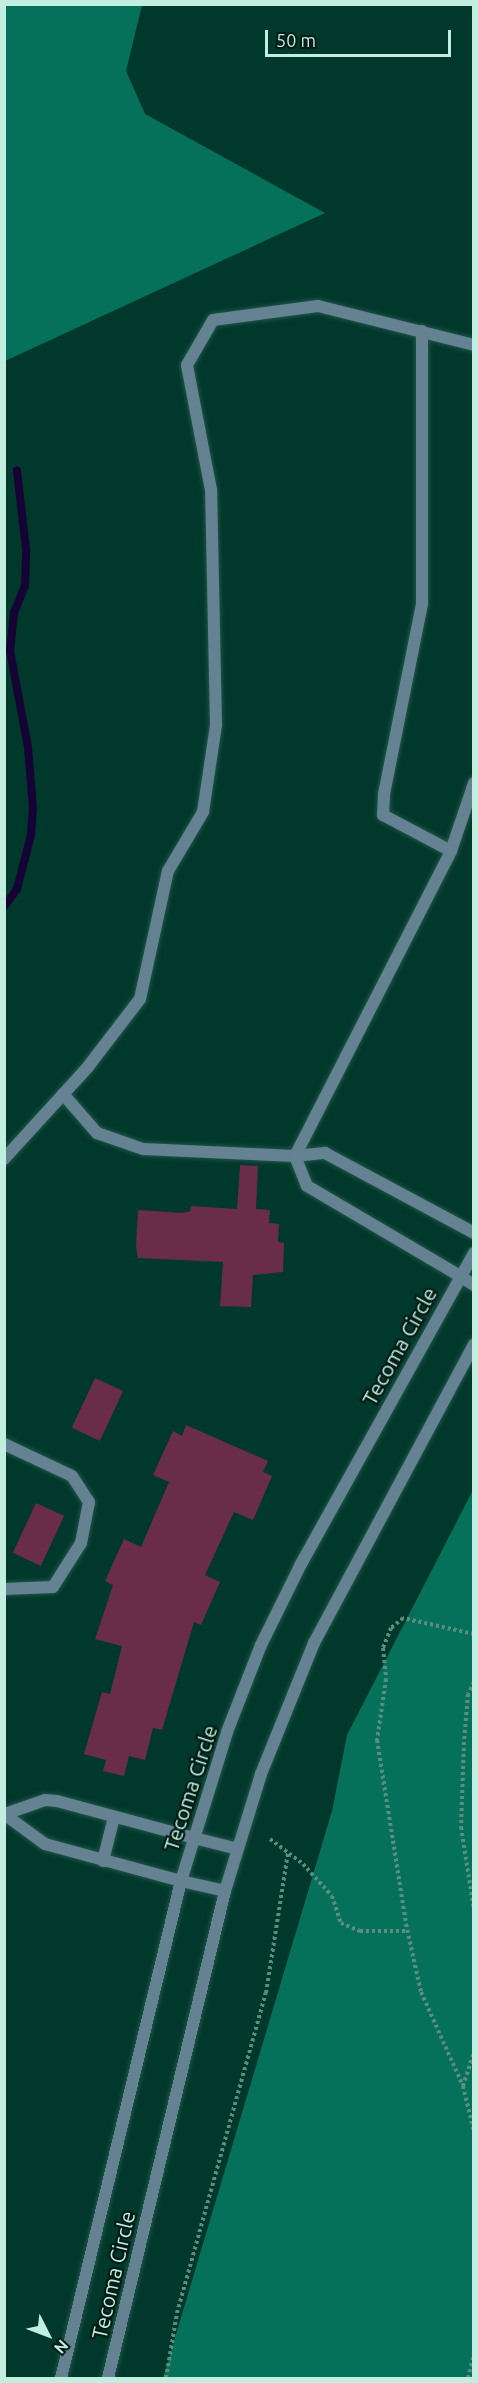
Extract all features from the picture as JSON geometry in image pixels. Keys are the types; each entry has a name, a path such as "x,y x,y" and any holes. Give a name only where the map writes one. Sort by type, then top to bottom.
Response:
{"street":[{"path":"4,1159 63,1094 140,999 168,871 203,812 216,725 212,490 187,365 213,320 318,306 474,345"},
{"path":"422,331 422,604 384,794 383,815 451,851"},
{"path":"474,783 451,851 295,1156 307,1186 474,1285"},
{"path":"63,1094 96,1133 142,1149 295,1156 326,1153 474,1233"},
{"name":"Tecoma Circle","path":"61,2379 181,1881 227,1732 261,1645 306,1554 474,1253"},
{"name":"Tecoma Circle","path":"108,2379 225,1891 261,1774 314,1643 474,1344"},
{"path":"4,1444 72,1476 88,1502 81,1543 53,1587 4,1589"},
{"path":"5,1814 45,1800 238,1849"},
{"path":"5,1814 45,1844 225,1891"},
{"path":"103,1861 114,1817"}],"path":[{"path":"474,1634 403,1618 392,1628 383,1648 386,1679 377,1740 408,1931 421,1992 463,2086 474,2132"},
{"path":"474,1682 468,1694 460,1827 474,1910"},
{"path":"270,1839 288,1853 332,1896 341,1923 360,1930 408,1931"},
{"path":"166,2379 177,2313 266,1993 288,1853"},
{"path":"463,2086 474,2053"},
{"path":"468,2379 474,2354"}],"green space":[{"path":"4,5 142,5 126,71 145,114 325,213 5,361"},
{"path":"473,1490 473,2378 163,2378 332,1811 347,1735"}],"building":[{"path":"240,1165 258,1166 256,1209 270,1210 269,1223 279,1224 278,1242 284,1243 283,1272 253,1275 251,1307 220,1306 223,1262 138,1258 136,1246 138,1210 182,1213 190,1211 191,1206 237,1209"},
{"path":"95,1378 123,1391 100,1441 72,1428"},
{"path":"186,1425 268,1461 263,1472 272,1476 253,1520 234,1512 205,1575 220,1582 201,1625 194,1622 162,1730 153,1728 145,1760 129,1756 124,1776 103,1771 106,1760 84,1754 102,1692 110,1694 122,1646 95,1639 113,1585 105,1581 124,1539 141,1547 169,1482 153,1475 173,1431 182,1436"},
{"path":"36,1503 64,1516 41,1566 13,1553"}],"waterway":[{"path":"4,907 17,889 31,835 33,809 28,747 10,651 14,613 25,586 26,549 17,471"}]}
